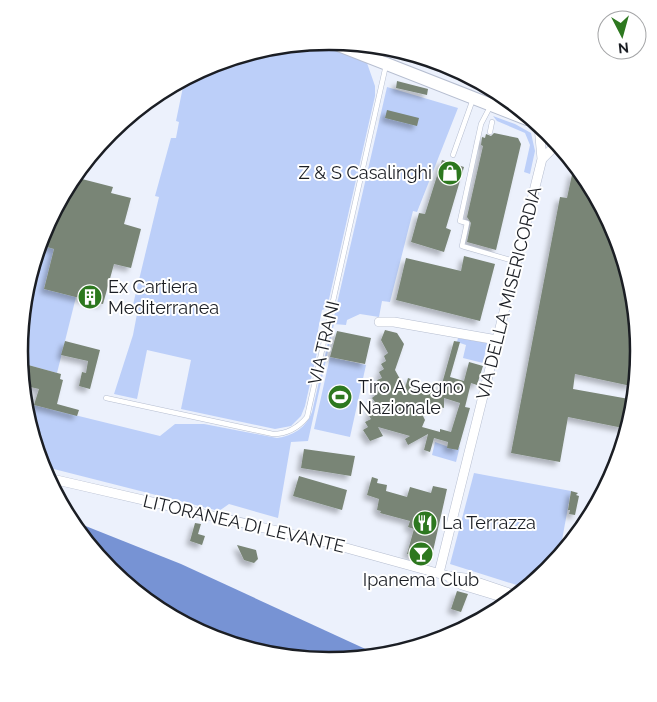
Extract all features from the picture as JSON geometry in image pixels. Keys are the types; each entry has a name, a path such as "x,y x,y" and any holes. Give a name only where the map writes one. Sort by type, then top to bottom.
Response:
{"main road":[{"path":"356,52 514,113"}],"street":[{"name":"VIA DELLA MISERICORDIA","path":"443,575 497,340 542,159 540,137"},
{"path":"542,159 552,149"},
{"path":"379,322 394,322 497,340"},
{"name":"LITORANEA DI LEVANTE","path":"57,480 321,541 443,575"},
{"path":"443,575 465,578 508,593"},
{"path":"443,575 462,585 502,597"}],"lane":[{"name":"VIA TRANI","path":"106,398 273,434 288,432 301,424 307,417 387,64"},
{"path":"454,155 474,98"},
{"path":"491,104 481,124 460,221 467,223 462,246 517,262"},
{"path":"490,132 492,122"}],"shaded area":[{"path":"328,50 336,50 367,63 375,86 375,96 327,308 322,310 318,330 320,339 305,406 301,416 291,426 275,429 181,409 191,360 147,350 137,399 114,394 133,335 137,314 131,313 159,197 155,196 171,138 176,138 179,122 176,121 183,87 213,73 251,60 289,53"},
{"path":"387,87 458,108 417,212 413,211 390,302 382,301 379,317 360,314 347,320 346,325 334,324 308,441 291,442 278,518 229,504 219,511 51,468 43,448 32,403 160,436 175,424 204,424 277,438 294,433 303,427 312,412"},
{"path":"493,116 515,124 531,133 535,151 530,174 524,172 530,145 525,133 497,121"},
{"path":"46,247 54,249 44,289 76,297 57,373 28,365 28,331 33,292"},
{"path":"458,338 487,343 483,363 463,358 466,345 457,342"},
{"name":"Tiro A Segno Nazionale","path":"330,357 366,365 350,437 314,429"},
{"path":"435,442 457,450 460,446 456,462 432,455"},
{"path":"474,473 571,491 562,540 541,564 517,585 450,564"},
{"path":"83,525 181,564 366,649 328,652 289,649 251,642 213,629 178,612 145,590 116,564"}],"building":[{"path":"397,81 428,89 427,95 396,88"},
{"path":"387,110 419,118 417,126 385,118"},
{"path":"494,133 518,138 521,144 496,250 467,242 471,223 467,217 483,146 481,145 482,137 485,138 486,134 491,136"},
{"path":"442,160 464,167 446,228 451,230 444,252 411,242 419,213 425,214"},
{"path":"572,175 598,218 614,254 624,292 630,351 628,385 575,374 573,389 626,398 624,410 619,427 568,417 560,462 511,453 560,197 567,198"},
{"name":"Ex Cartiera Mediterranea","path":"82,179 113,187 111,193 131,198 124,224 141,229 131,268 114,264 103,304 44,289 54,249 46,247 50,236 68,200"},
{"path":"464,256 495,264 480,321 396,300 406,258 461,271"},
{"path":"385,330 397,333 404,344 395,370 405,388 408,378 414,380 412,391 423,384 424,387 430,384 438,398 454,341 460,342 450,377 464,381 469,362 483,366 477,385 471,383 465,407 470,408 458,450 447,448 448,442 434,438 430,452 424,450 428,434 408,445 405,439 410,436 378,427 383,436 370,441 363,430 368,427 365,422 371,419 368,414 373,411 369,405 375,402 372,398 377,394 375,389 380,385 377,380 382,378 379,372 384,369 381,364 386,361 384,356 388,353 381,340","holes":["444,398 460,403 451,432 440,429 440,432 422,427 425,420 423,416 427,413 421,402 444,408"]},
{"name":"Tiro A Segno Nazionale","path":"337,331 371,338 365,364 330,357"},
{"path":"65,341 100,350 90,389 79,386 82,372 86,373 88,361 61,355"},
{"path":"28,365 61,374 60,379 63,380 57,404 79,410 77,416 34,405 39,389 30,387"},
{"path":"304,449 355,456 351,476 301,468"},
{"path":"299,476 347,490 342,510 293,496"},
{"name":"La Terrazza","path":"372,477 378,479 377,483 387,485 386,491 407,497 410,487 431,493 433,486 447,489 431,560 407,554 414,529 408,527 410,521 380,513 381,511 377,510 379,499 367,495"},
{"path":"571,491 578,493 576,495 579,496 575,515 569,514 570,510 568,510"},
{"path":"195,523 201,524 198,534 205,536 202,545 190,541"},
{"path":"237,545 256,550 258,559 254,563 244,560"},
{"path":"457,591 468,594 461,612 451,609"}],"place":[{"name":"Z & S Casalinghi","path":"450,173"},
{"name":"Ex Cartiera Mediterranea","path":"90,297"},
{"name":"Tiro A Segno Nazionale","path":"340,397"},
{"name":"La Terrazza","path":"425,523"},
{"name":"Ipanema Club","path":"421,554"}]}
